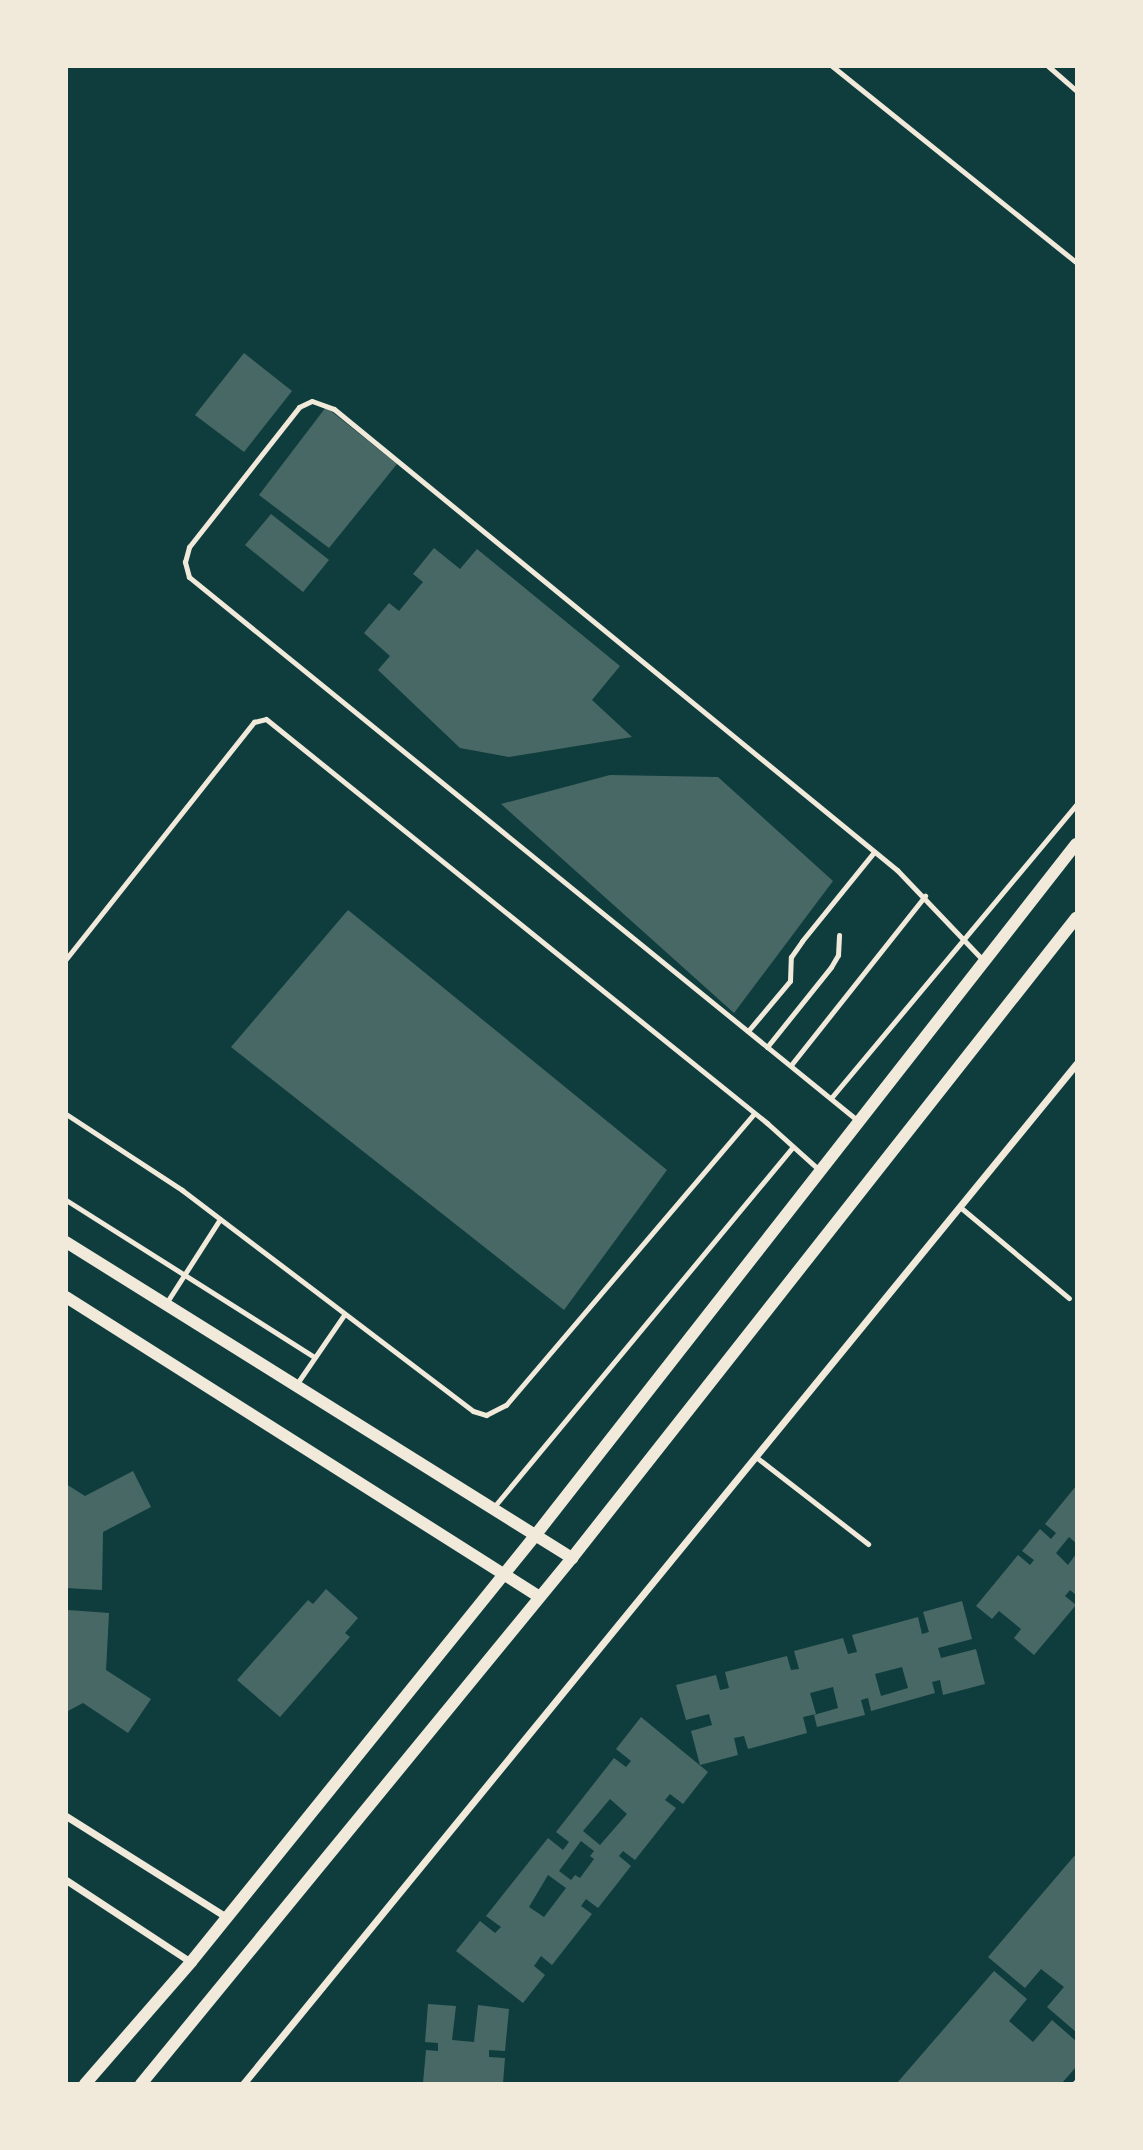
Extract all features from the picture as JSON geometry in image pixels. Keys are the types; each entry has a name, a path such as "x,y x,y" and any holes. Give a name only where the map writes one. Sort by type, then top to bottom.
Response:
{"street":[{"path":"85,2084 191,1962 225,1916 534,1537 857,1120 1076,844"},
{"path":"141,2084 538,1596 572,1558 1076,918"},
{"path":"243,2084 1076,1064"},
{"path":"66,1242 534,1537 572,1558"},
{"path":"66,1297 538,1596"},
{"path":"66,1816 225,1916"},
{"path":"66,1880 191,1962"}],"lane":[{"path":"832,66 1076,262"},
{"path":"1048,66 1076,90"},
{"path":"857,1120 197,585 185,562 189,547 299,408 312,401 324,403 925,895 983,960"},
{"path":"66,959 254,722 266,719 754,1114 818,1170"},
{"path":"831,1098 1076,805"},
{"path":"748,1031 790,981 792,957 802,941 874,852"},
{"path":"791,1065 925,895"},
{"path":"767,1047 831,967 838,955 839,935"},
{"path":"66,1114 220,1219 473,1411 486,1415 497,1412 754,1114"},
{"path":"491,1510 793,1147"},
{"path":"66,1200 313,1356"},
{"path":"960,1207 1069,1298"},
{"path":"165,1305 220,1219"},
{"path":"295,1387 313,1356 344,1315"},
{"path":"756,1457 867,1544"}],"building":[{"path":"244,353 292,391 244,452 195,415"},
{"path":"326,407 397,464 329,548 259,495"},
{"path":"271,514 329,560 303,592 245,545"},
{"path":"434,548 460,569 477,549 620,666 592,700 632,737 509,757 460,748 378,670 390,656 364,633 389,603 399,611 423,582 413,574"},
{"path":"610,775 718,777 833,881 734,1013 501,804"},
{"path":"348,910 667,1170 564,1310 231,1047"},
{"path":"133,1471 151,1507 103,1532 102,1590 66,1588 66,1484 85,1496"},
{"path":"1076,1486 1076,1543 1069,1537 1056,1553 1068,1565 1076,1554 1076,1595 1070,1590 1065,1596 1076,1605 1034,1655 1014,1638 1021,1629 999,1611 992,1619 976,1606 1018,1555 1030,1565 1034,1560 1022,1551 1040,1529 1051,1539 1056,1533 1045,1524"},
{"path":"326,1589 358,1618 345,1633 350,1637 280,1717 237,1680 308,1600 313,1604"},
{"path":"962,1601 972,1639 938,1648 941,1658 976,1649 985,1684 943,1695 940,1680 932,1682 935,1693 871,1711 868,1698 861,1700 865,1715 817,1727 814,1715 838,1708 833,1687 810,1693 816,1714 803,1717 807,1733 748,1749 744,1736 734,1738 738,1755 700,1765 691,1731 712,1725 709,1714 686,1720 676,1685 716,1675 720,1690 729,1688 725,1672 787,1656 791,1670 799,1669 794,1651 843,1638 848,1654 857,1652 852,1635 918,1617 922,1634 929,1632 923,1612","holes":["902,1667 908,1688 881,1696 875,1674"]},
{"path":"68,1610 109,1613 106,1670 151,1699 128,1733 83,1703 66,1712"},
{"path":"641,1717 708,1772 683,1804 670,1794 665,1800 676,1808 635,1860 623,1851 619,1856 631,1866 598,1908 586,1899 581,1906 592,1914 552,1965 541,1956 534,1966 545,1975 523,2003 456,1951 480,1921 495,1933 501,1927 486,1916 548,1838 563,1850 569,1842 556,1832 614,1758 626,1767 631,1761 616,1749","holes":["610,1799 627,1814 600,1845 583,1831","581,1841 594,1851 590,1856 594,1859 580,1878 575,1875 571,1880 559,1871","548,1875 566,1888 544,1917 529,1907"]},
{"path":"1076,1854 1076,2032 1047,2007 1064,1987 1041,1969 1025,1988 988,1957"},
{"path":"994,1971 1027,1999 1009,2021 1033,2042 1052,2020 1076,2041 1076,2067 1062,2083 897,2083"},
{"path":"428,2004 456,2006 452,2040 474,2042 478,2005 509,2009 505,2051 489,2050 489,2057 505,2058 503,2083 423,2083 426,2050 438,2051 438,2043 425,2042"}]}
